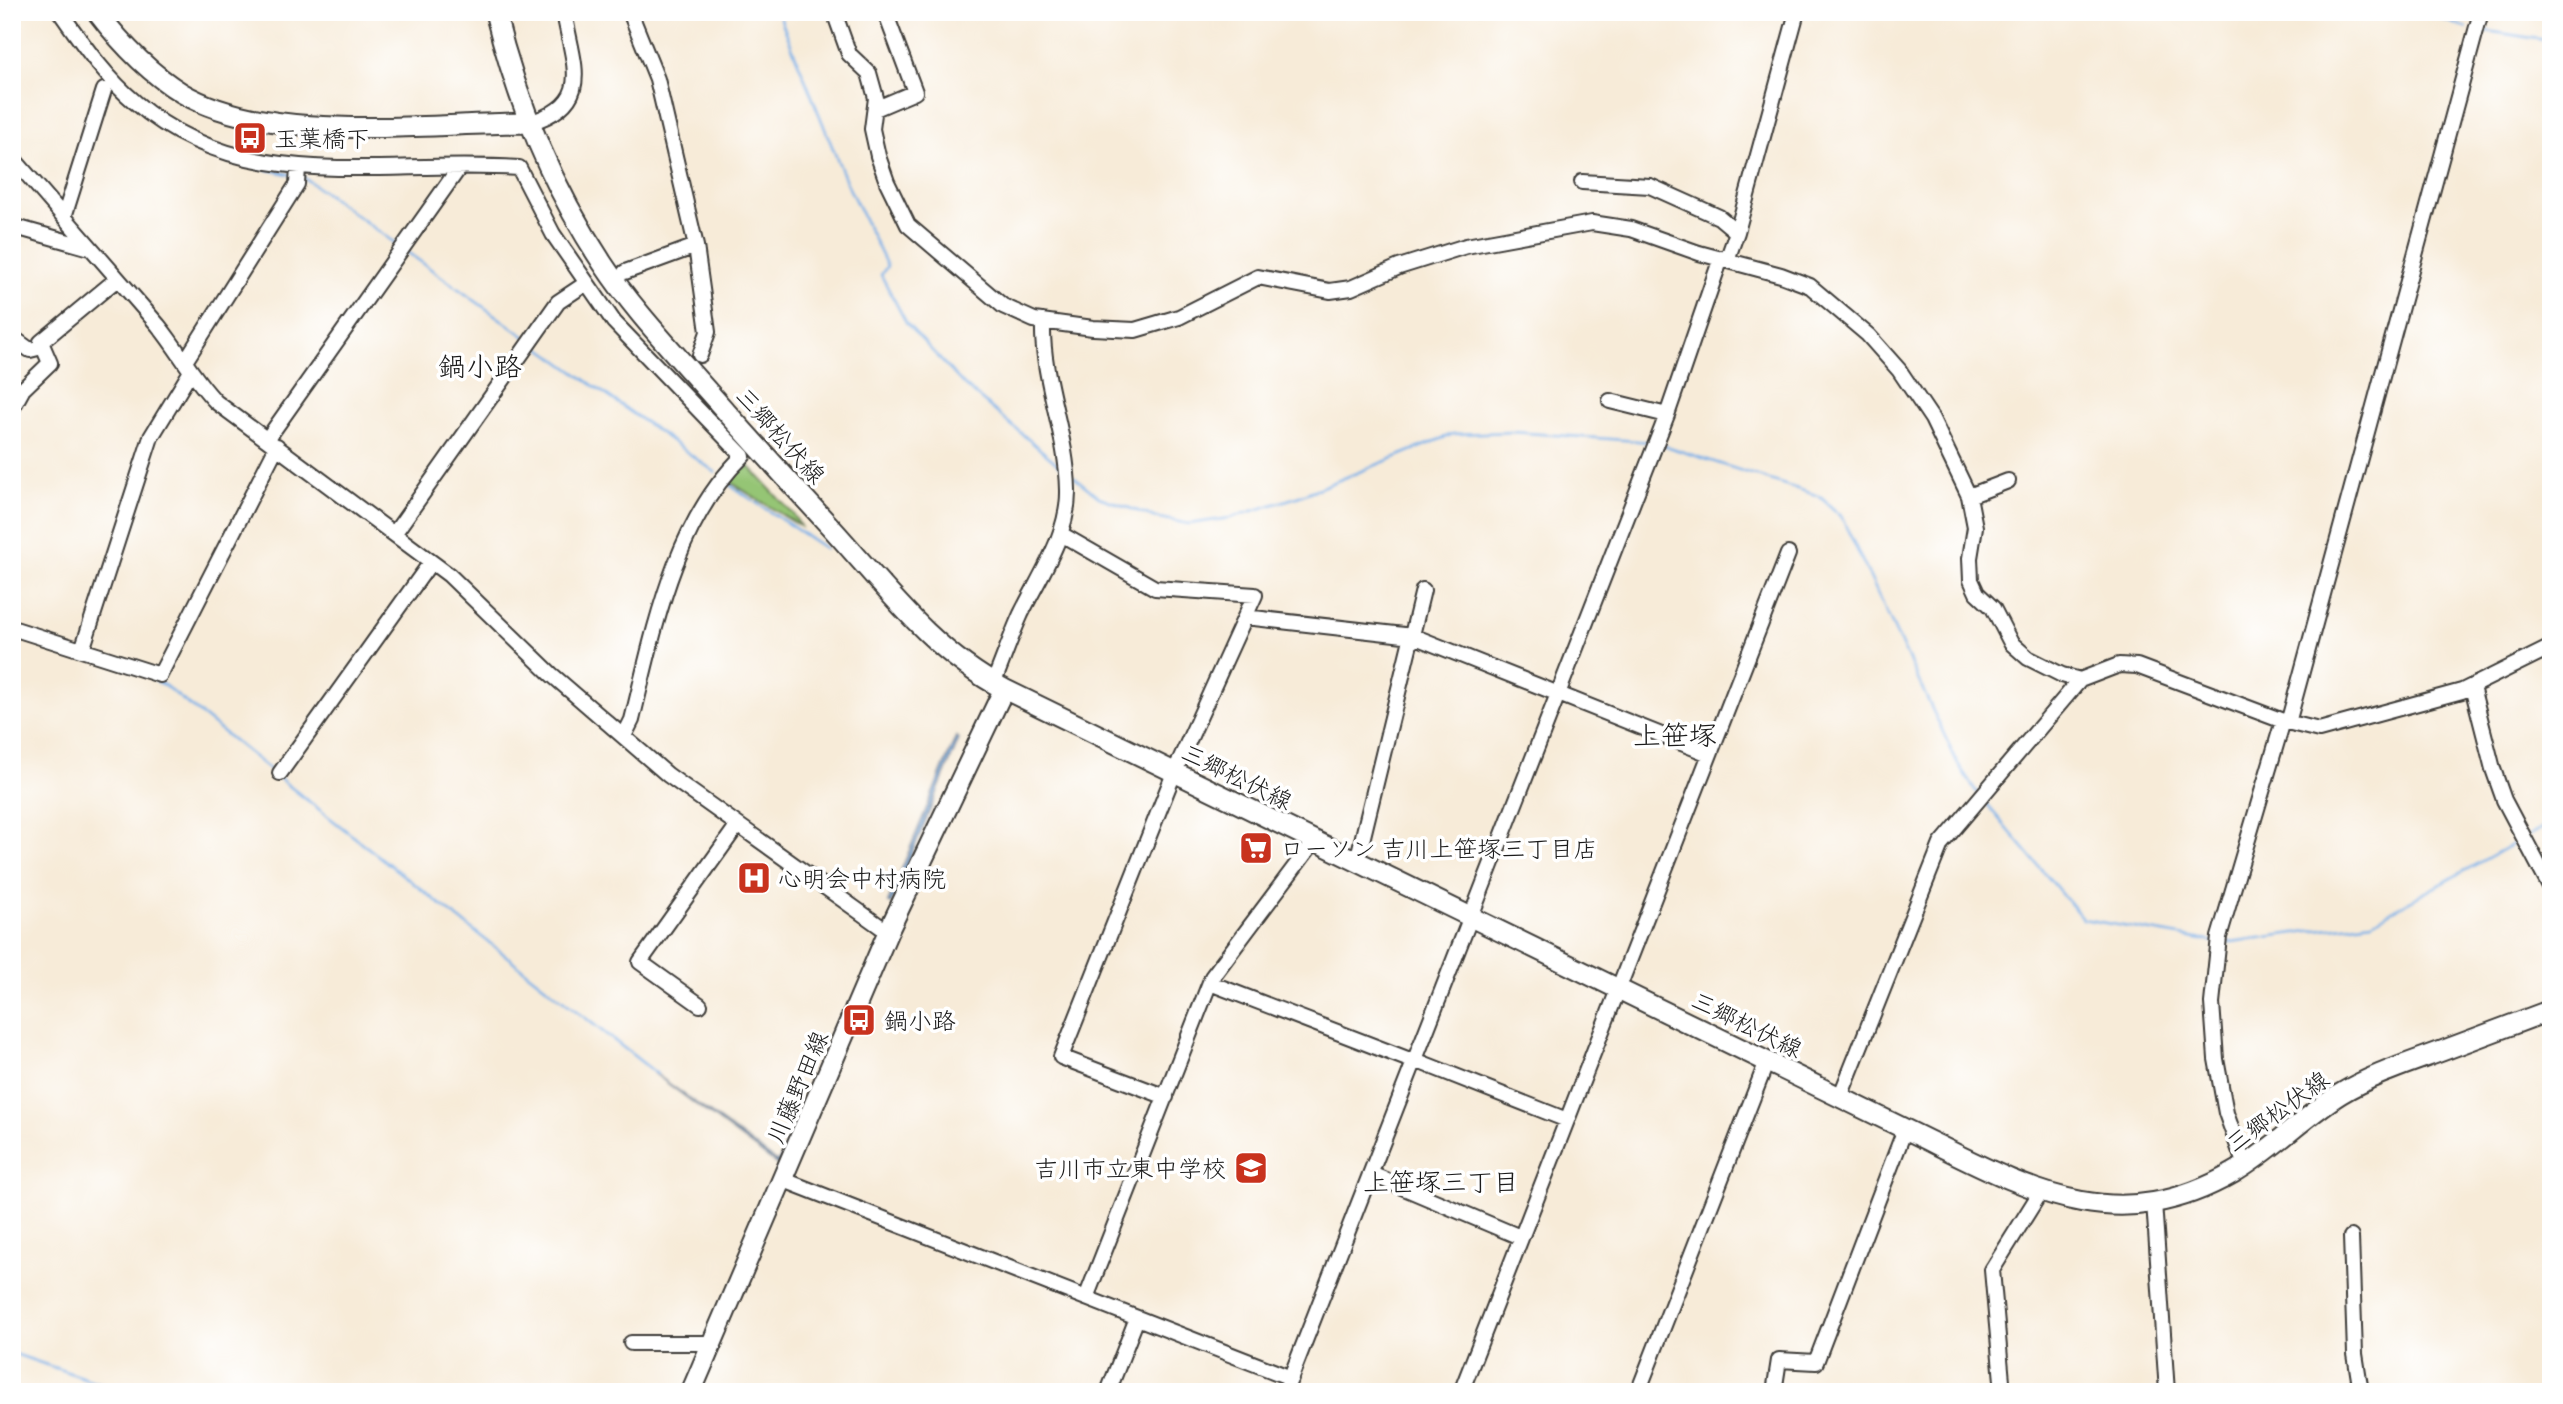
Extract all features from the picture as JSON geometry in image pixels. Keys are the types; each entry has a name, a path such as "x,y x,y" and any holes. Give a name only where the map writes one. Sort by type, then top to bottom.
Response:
{"main road":[{"path":"97,12 152,71 182,93 218,109 253,120 330,126 529,123 513,79 495,12"},
{"name":"三郷松伏線","path":"529,123 576,220 633,306 921,627 951,655 999,686 1174,773 2040,1193 2104,1205 2154,1202 2211,1184 2245,1166 2339,1095 2374,1076 2551,1010"},
{"name":"川藤野田線","path":"691,1392 888,932 999,686"}],"street":[{"path":"60,12 110,78 166,126 223,153 272,165 298,167 519,169 553,234 640,351 743,456 716,485 672,570 632,720 624,736"},
{"path":"529,123 561,109 574,94 575,81 564,12"},
{"path":"629,12 657,79 696,246 708,332 700,355"},
{"path":"834,12 849,54 869,73 876,98 872,129 878,156 887,182 908,225 1003,306 1043,321 1135,330 1180,317 1258,277 1329,291 1351,288 1399,267 1466,246 1592,223 1631,229 1810,286 1868,335 1899,370 1932,419 1969,495 1975,527 1969,570 1977,593 1993,608 2006,635 2020,652 2062,675 2080,680 2129,665 2285,722 2309,729 2329,729 2472,687 2551,647"},
{"path":"875,109 915,92 885,12"},
{"path":"784,1180 1137,1318 1288,1385 1667,415 1724,259 1737,232 1797,12"},
{"path":"2245,1166 2226,1113 2216,1059 2212,1003 2219,937 2285,722 2300,686 2481,12"},
{"path":"64,217 104,90"},
{"path":"12,157 117,279 216,402 431,562 560,682 668,775 888,932"},
{"path":"82,650 151,437 188,366 297,184 298,167"},
{"path":"12,628 160,675 272,442 459,168"},
{"path":"1582,182 1650,186 1719,217 1737,232"},
{"path":"12,226 92,249"},
{"path":"625,272 696,246"},
{"path":"12,409 17,389 50,363 41,342 117,279"},
{"path":"394,534 558,302 591,285"},
{"path":"999,686 1020,618 1061,534 1067,513 1068,489 1045,366 1043,321"},
{"path":"12,337 30,350 42,347"},
{"path":"1610,401 1667,415"},
{"path":"1969,495 2003,483"},
{"path":"1061,534 1155,588 1255,596 1174,773 1060,1057 1166,1097"},
{"path":"1461,1392 1788,554"},
{"path":"280,773 431,562"},
{"path":"1357,861 1423,590"},
{"path":"1245,617 1413,636 1709,754"},
{"path":"1840,1097 1941,844 2080,680"},
{"path":"2472,687 2493,769 2504,800 2551,889"},
{"path":"700,1005 640,962 737,826"},
{"path":"1086,1298 1210,983 1315,840"},
{"path":"1210,983 1567,1120"},
{"path":"1638,1392 1767,1061"},
{"path":"1774,1392 1779,1360 1816,1362 1905,1129"},
{"path":"1371,1174 1520,1237"},
{"path":"2003,1392 1992,1269 2040,1193"},
{"path":"2154,1202 2167,1392"},
{"path":"2351,1237 2355,1354 2361,1392"},
{"path":"1108,1392 1137,1318"},
{"path":"631,1343 712,1343"}],"green space":[{"path":"741,466 745,469 749,466 794,515 800,526 727,480"}],"water":[{"path":"956,737 959,739 891,904 888,903"},
{"path":"839,1019 780,1167 654,1073 778,1163"}],"waterway":[{"path":"778,12 848,186 887,266 881,275 907,324 964,385 1060,466"},
{"path":"2422,12 2467,28"},
{"path":"2481,30 2551,41"},
{"path":"192,146 219,159 293,175"},
{"path":"303,177 399,246"},
{"path":"407,252 527,338"},
{"path":"535,344 715,472"},
{"path":"1074,477 1099,497 1154,517 1189,524 1230,518 1297,497 1453,434 1513,432 1652,442"},
{"path":"1662,445 1819,496 1841,516 1958,764 1977,793"},
{"path":"725,482 826,549"},
{"path":"155,681 164,685 274,773"},
{"path":"279,778 657,1074"},
{"path":"1984,801 2083,919 2214,942"},
{"path":"2529,835 2551,824"},
{"path":"2224,943 2372,922 2520,840"},
{"path":"12,1353 125,1392"}],"place":[{"name":"玉葉橋下","path":"250,138"},
{"name":"ローソン 吉川上笹塚三丁目店","path":"1256,848"},
{"name":"心明会中村病院","path":"754,878"},
{"name":"鍋小路","path":"859,1020"},
{"name":"吉川市立東中学校","path":"1251,1168"}],"district":[{"name":"鍋小路","path":"480,366"},
{"name":"上笹塚","path":"1675,735"},
{"name":"上笹塚三丁目","path":"1441,1181"}]}
